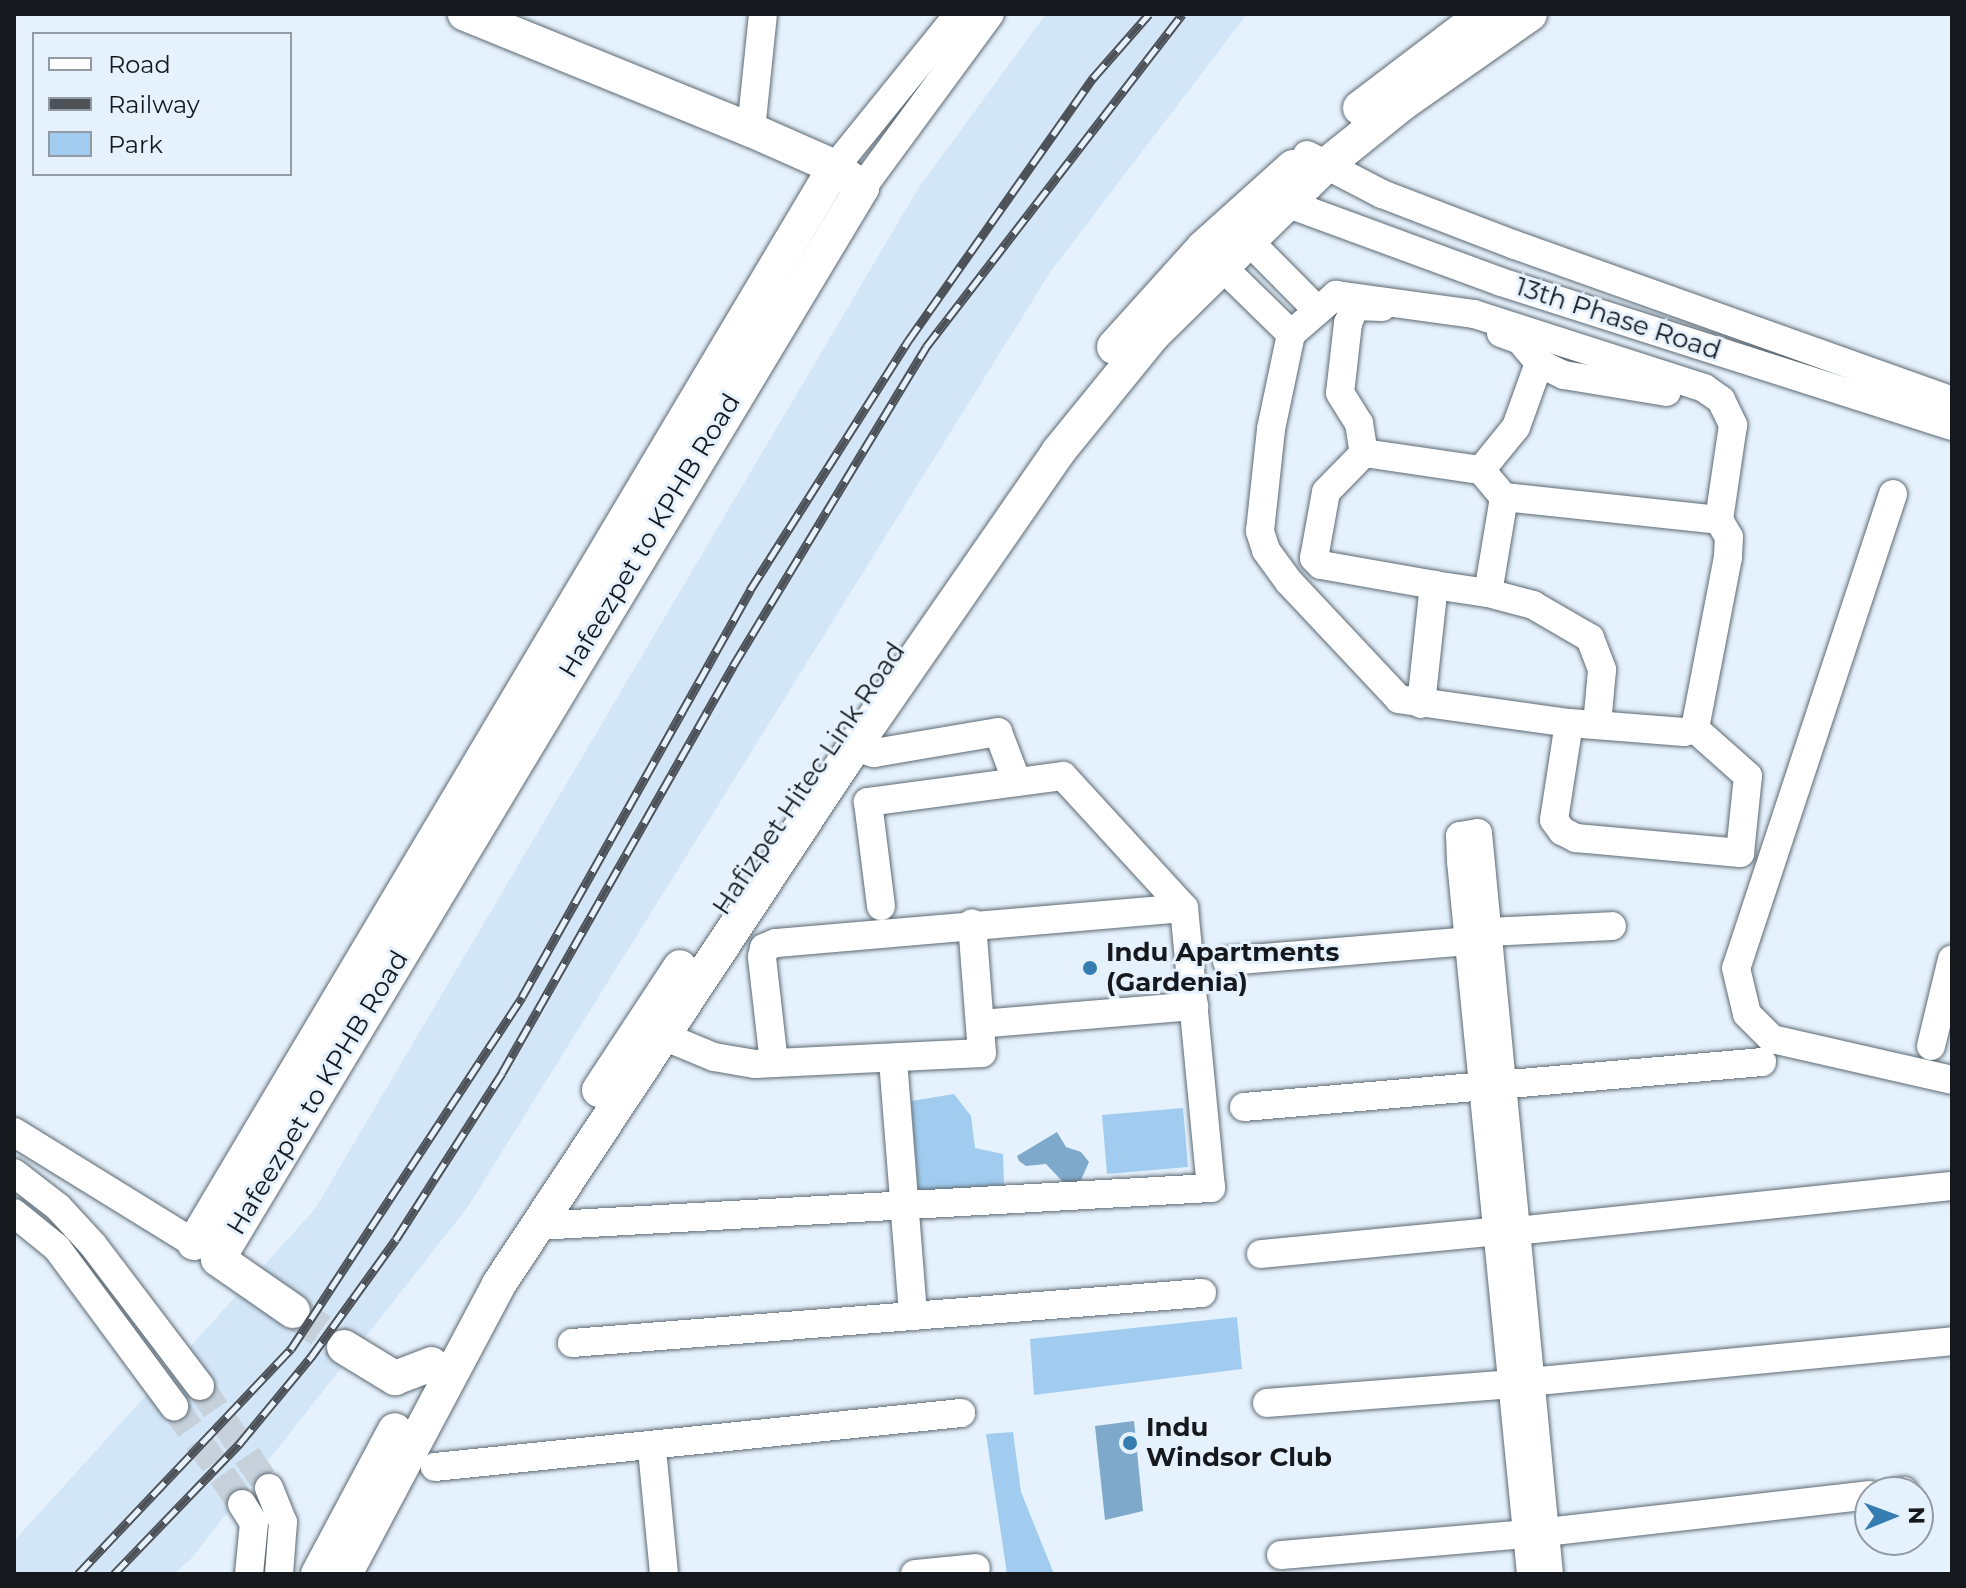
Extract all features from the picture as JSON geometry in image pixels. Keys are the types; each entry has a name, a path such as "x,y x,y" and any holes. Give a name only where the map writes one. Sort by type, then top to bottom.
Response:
{"main road":[{"path":"465,14 751,130 835,167 862,188"},
{"path":"1395,94 1484,14"},
{"path":"1395,94 1530,14"},
{"name":"Hafizpet Hitec Link Road","path":"318,1574 467,1294 650,1032 1042,436 1142,313 1212,258 1317,160 1395,94"},
{"path":"293,1311 206,1251 835,167"},
{"name":"Hafeezpet to KPHB Road","path":"206,1251 862,188"},
{"path":"345,1574 499,1284 537,1226 650,1032 854,747 1058,452 1212,258"},
{"path":"344,1347 395,1378 431,1364"}],"street":[{"path":"751,130 763,14"},
{"path":"835,167 959,14"},
{"path":"862,188 990,14"},
{"name":"13th Phase Road","path":"1317,160 1382,194 1515,245 1952,401"},
{"name":"13th Phase Road","path":"1275,199 1501,282 1952,426"},
{"path":"1240,232 1316,309"},
{"path":"1501,282 1515,245"},
{"path":"1212,258 1291,334"},
{"path":"1336,295 1474,314 1704,388 1731,412 1730,448 1719,520 1729,537 1728,557 1695,729 1684,732 1569,723 1421,704 1391,692 1266,550 1260,531 1271,429 1291,334 1316,309 1336,295"},
{"path":"1364,453 1359,423 1343,402 1339,379 1355,306 1512,336 1539,363 1564,375 1695,398 1715,415 1730,448"},
{"path":"1481,470 1516,427 1539,363"},
{"path":"1364,453 1481,470 1504,497 1719,520"},
{"path":"1364,453 1326,492 1315,561 1488,593 1533,605 1590,638 1602,670 1597,725"},
{"path":"1893,494 1736,968 1747,1014 1772,1039 1952,1080"},
{"path":"1488,593 1504,497"},
{"path":"1421,704 1434,585"},
{"path":"1569,723 1554,820 1562,831 1576,838 1740,853 1748,776 1695,729"},
{"path":"854,747 874,753 998,732 1017,782"},
{"path":"537,1226 901,1202 1211,1188 1184,908 1063,776 868,802 881,906"},
{"path":"774,1063 764,948 972,923 1184,908"},
{"path":"650,1032 714,1057 774,1063 893,1060 982,1053 972,923"},
{"path":"1227,961 1612,926"},
{"path":"1478,936 1536,1533 1549,1574"},
{"path":"1931,1046 1952,959"},
{"path":"980,1024 1194,1006"},
{"path":"893,1060 901,1202 913,1316"},
{"path":"1244,1107 1762,1062"},
{"path":"14,1132 206,1251"},
{"path":"14,1173 58,1207 93,1245 200,1386"},
{"path":"1261,1254 1952,1186"},
{"path":"14,1213 57,1248 174,1406"},
{"path":"572,1343 1202,1293"},
{"path":"1267,1403 1520,1383 1952,1341"},
{"path":"435,1467 652,1449 961,1413"},
{"path":"652,1449 664,1574"},
{"path":"269,1488 283,1522 279,1574"},
{"path":"1281,1555 1536,1533 1854,1497"},
{"path":"242,1504 254,1523 249,1574"},
{"path":"1531,1574 1536,1533"},
{"path":"915,1574 976,1568"}],"shaded area":[{"path":"1046,14 1247,14 1051,271 467,1208 190,1560 174,1574 14,1574 14,1541 315,1209 919,187"},
{"path":"1057,1132 1066,1147 1081,1152 1089,1162 1080,1182 1063,1182 1046,1164 1026,1166 1019,1161 1017,1156"},
{"path":"1134,1421 1143,1511 1105,1520 1095,1426"}],"green space":[{"path":"954,1094 971,1116 975,1148 1003,1154 1004,1185 919,1196 911,1101"},
{"path":"1183,1108 1188,1167 1107,1174 1102,1115"},
{"path":"1237,1317 1242,1369 1034,1395 1030,1339"},
{"path":"1013,1432 1021,1492 1054,1574 1007,1574 986,1434"}],"tunnel":[{"path":"293,1311 344,1347"},
{"path":"200,1386 269,1488"},
{"path":"174,1406 242,1504"}],"railway":[{"path":"78,1574 291,1349 522,997 750,590 908,341 1093,78 1149,14"},
{"path":"114,1574 240,1443 311,1357 396,1239 502,1073 733,666 926,347 1182,14"}],"place":[{"name":"Indu Apartments (Gardenia)","path":"1090,968"},
{"name":"Indu Windsor Club","path":"1130,1443"}]}
